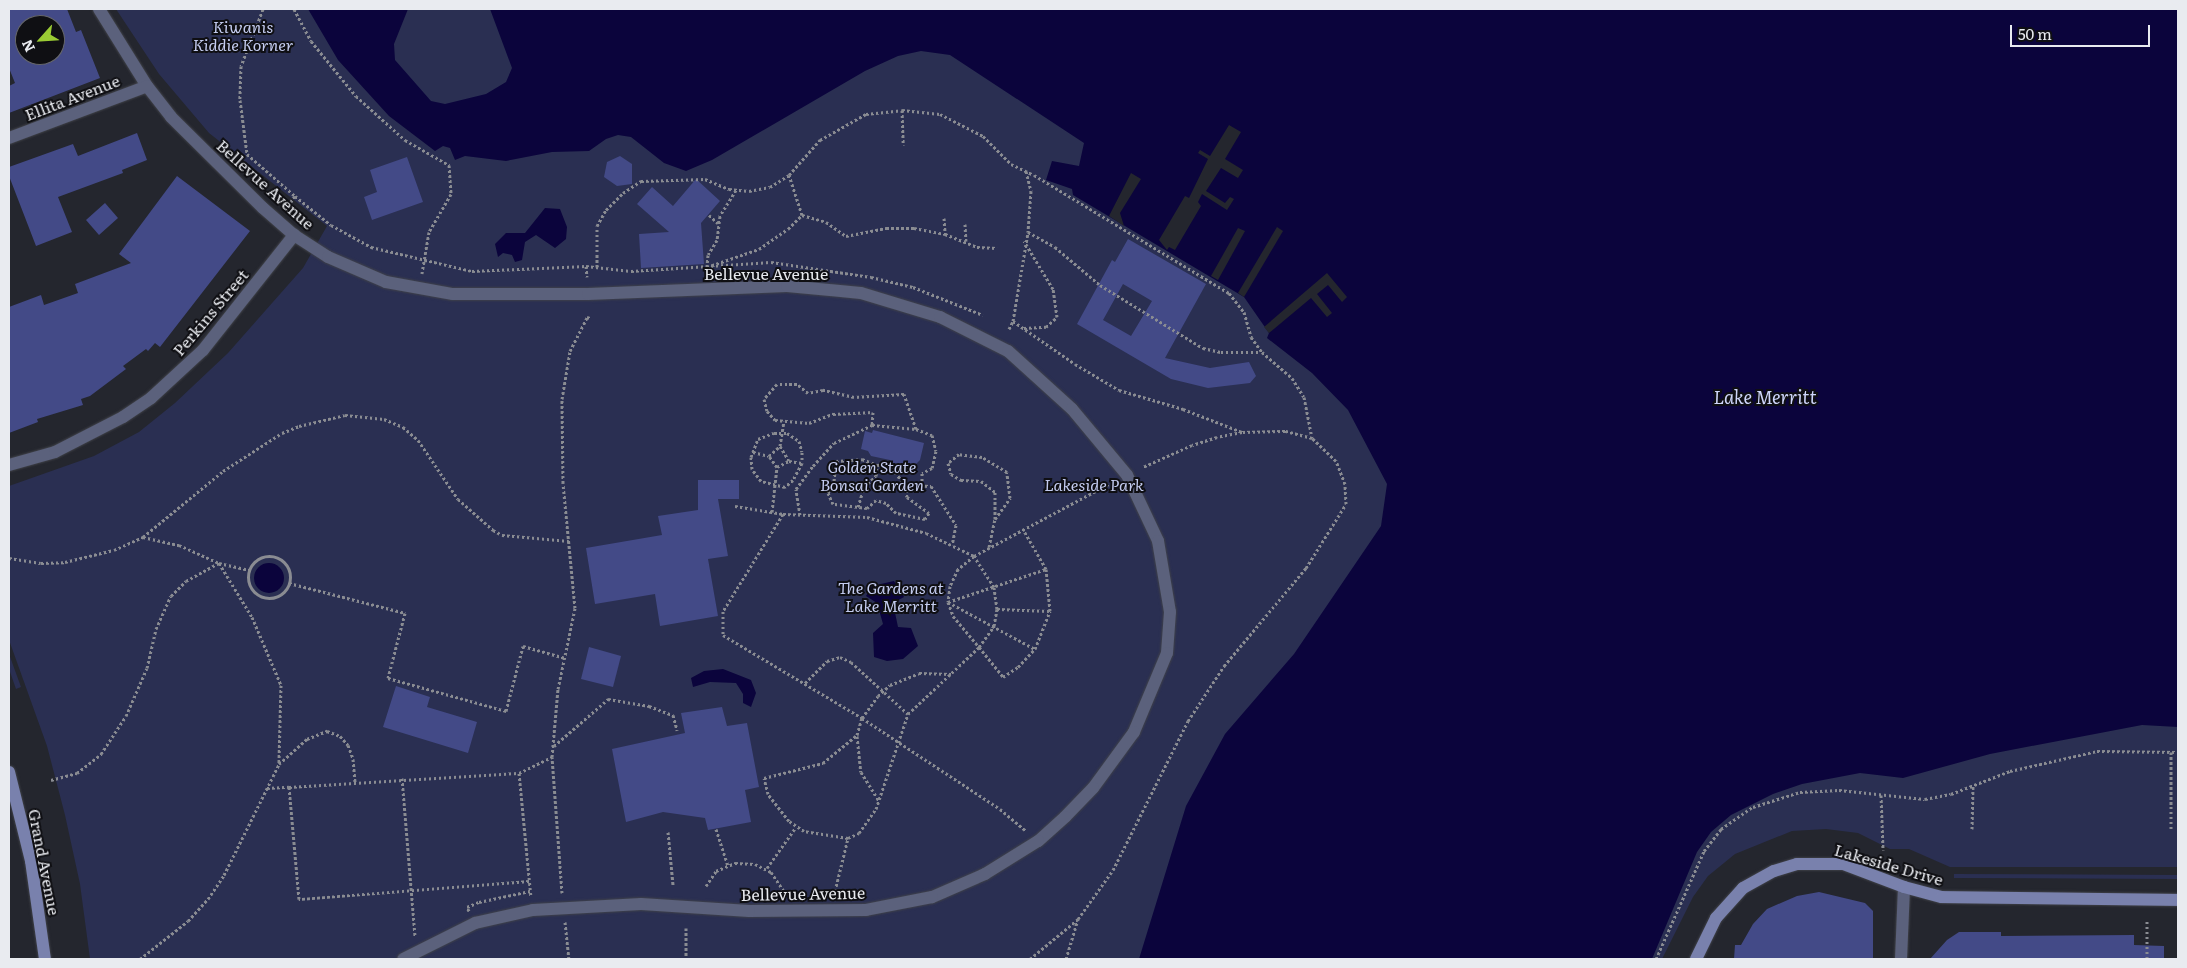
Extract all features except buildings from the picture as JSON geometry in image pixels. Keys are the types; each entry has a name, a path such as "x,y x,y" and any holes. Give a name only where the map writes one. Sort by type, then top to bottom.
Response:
{"street":[{"name":"Bellevue Avenue","path":"99,9 147,86 218,166 294,235 357,271 420,290 453,294 533,295 743,286 822,288 860,294 940,317 1008,350 1041,378 1101,441 1127,475 1158,542 1170,612 1166,653 1134,732 1093,788 1038,841 985,874 954,889 919,901 866,910 750,911 641,904 533,910 475,923 403,959"},
{"name":"Ellita Avenue","path":"9,138 147,86"},
{"name":"Perkins Street","path":"9,465 55,452 89,436 155,394 203,350 294,235"},
{"name":"Grand Avenue","path":"9,772 31,862 45,959"},
{"name":"Lakeside Drive","path":"1696,959 1716,918 1743,888 1774,871 1797,864 1843,864 1904,887 1942,897 2178,900"},
{"path":"1902,959 1904,887"}],"path":[{"path":"263,9 251,34 240,75 247,154 294,196 349,236 370,247 422,261 472,271 586,266 607,268"},
{"path":"294,9 311,41 356,96 405,140 449,165 451,194 428,232 422,261 420,290"},
{"path":"902,110 903,145"},
{"path":"597,267 597,226 606,210 633,185 641,181 705,179 736,190 749,192 770,187 790,175 820,140 848,122 866,114 902,110 925,111 954,119 983,136 1011,164 1026,170 1228,293 1244,312 1251,337 1262,352 1292,378 1304,397 1312,438"},
{"path":"1010,329 1013,321 1024,241 1028,232 1031,191 1026,170"},
{"path":"790,175 802,215"},
{"path":"736,190 718,224 717,240 708,255 707,267 759,249 788,229 802,215"},
{"path":"277,220 294,196"},
{"path":"709,214 718,224"},
{"path":"802,215 826,222 846,236 899,227 945,234 977,247 997,248"},
{"path":"944,218 945,234"},
{"path":"965,224 966,241"},
{"path":"1028,232 1055,247 1100,285 1203,348 1221,352 1262,352"},
{"path":"1023,328 1046,327 1058,317 1053,289 1024,241"},
{"path":"586,266 587,277"},
{"path":"561,889 552,758 558,689 575,608 562,471 562,399 570,351 587,318 590,318"},
{"path":"1013,321 1119,390 1183,409 1242,432"},
{"path":"872,424 873,412 833,414 809,423 775,420 767,411 764,399 777,384 797,384 808,393 823,390 873,398 904,394 916,429"},
{"path":"9,558 41,564 81,560 143,537 223,471 282,433 327,418 364,415 384,419 411,433 458,500 493,530 502,535 569,541"},
{"path":"770,456 780,446 784,421"},
{"path":"800,515 796,489 812,466 834,443 872,424 916,429 932,435 936,451 932,468 922,473 922,486"},
{"path":"1030,959 1078,918 1113,870 1165,762 1188,721 1224,666 1306,568 1346,504 1345,484 1336,461 1312,438 1285,431 1242,432 1192,444 1143,468"},
{"path":"774,433 782,433 799,441 802,463 793,480 785,487 775,486 761,481 752,469 753,452 758,440 774,433"},
{"path":"780,446 788,461"},
{"path":"753,452 770,456 777,467 772,512"},
{"path":"989,547 995,519 995,492 981,481 961,480 951,474 948,463 959,454 982,457 1007,472 1010,498 995,519"},
{"path":"862,459 877,465 889,464 905,485 907,497 929,513 925,519 896,513 886,503 876,500 868,508 833,504 828,493 834,481 836,461 862,459"},
{"path":"777,467 788,461 802,463"},
{"path":"858,507 864,487 876,476 877,465"},
{"path":"1023,529 1046,569 1050,611 1036,649 1018,667 1003,677 953,616 948,602 950,586 958,569 989,547 1023,529 1109,484"},
{"path":"905,485 930,486 956,525 952,545"},
{"path":"735,506 783,514 867,517 926,533 974,556 994,587 997,609 994,626 979,647 908,714 896,744 879,801 868,823 859,833 848,838 820,835 796,827 775,805 768,794 764,778 823,763 858,735"},
{"path":"783,514 723,611 723,635 862,718 896,744 1000,810 1038,841"},
{"path":"143,537 179,545 219,563 249,570"},
{"path":"278,558 288,570 289,584 278,597 265,599 252,591 248,584 249,570 258,559 278,558"},
{"path":"219,563 252,617 281,685 279,764"},
{"path":"51,780 77,773 101,754 133,700 147,668 156,628 171,596 186,581 219,563"},
{"path":"948,602 1046,569"},
{"path":"289,584 406,613 388,678 506,711 523,646 565,658"},
{"path":"948,602 1036,649"},
{"path":"997,609 1050,611"},
{"path":"805,683 827,661 840,657 851,662 908,714"},
{"path":"879,801 861,772 858,735 862,718 883,691 919,673 951,674"},
{"path":"553,746 608,699 649,706 673,715 677,730"},
{"path":"140,959 188,921 208,899 224,875 279,764 307,739 333,731 350,750 355,783"},
{"path":"1656,959 1704,851 1721,829 1754,807 1800,792 1839,790 1881,796 1925,799 2010,771 2097,751 2178,752"},
{"path":"2171,752 2171,829"},
{"path":"267,788 355,783 402,778 519,773 552,758"},
{"path":"519,773 533,910"},
{"path":"402,778 418,950"},
{"path":"1972,785 1972,829"},
{"path":"289,787 298,899 529,882"},
{"path":"1881,796 1883,850"},
{"path":"767,868 796,827"},
{"path":"716,829 728,866"},
{"path":"668,832 673,885"},
{"path":"835,891 848,838"},
{"path":"706,886 716,871 728,866 755,864 767,868 783,890"},
{"path":"1066,959 1078,918"},
{"path":"2147,920 2147,959"},
{"path":"566,927 569,959"},
{"path":"686,928 686,959"}],"green space":[{"name":"Lakeside Park","path":"116,9 2178,9 2178,867 1950,867 1909,849 1890,849 1858,833 1826,829 1792,831 1735,854 1708,876 1693,897 1662,959 90,959 80,884 65,815 47,746 9,640 9,486 94,456 139,432 175,403 228,353 303,268 327,226 209,133 159,74"},
{"path":"9,654 21,687 16,689 9,669"},
{"path":"1954,874 2178,875 2178,879 1954,878"}],"water":[{"name":"Lake Merritt","path":"308,9 408,9 394,44 395,60 431,101 445,104 486,94 506,82 512,68 490,9 2178,9 2178,727 2142,725 1990,754 1903,778 1860,773 1802,784 1773,794 1731,815 1711,832 1697,852 1652,959 1139,959 1186,806 1225,734 1294,654 1381,526 1387,484 1348,410 1312,373 1267,338 1269,333 1244,297 1073,195 1072,189 1046,180 1052,161 1079,166 1084,143 950,55 921,51 898,56 865,71 712,160 686,171 664,163 631,137 618,135 606,139 589,151 552,152 506,161 465,156 455,160 450,148 443,146 435,151 389,116 338,60"},
{"path":"545,208 560,209 567,227 566,239 555,248 536,235 525,242 522,260 515,262 512,255 503,253 498,257 495,244 506,233 525,233"},
{"path":"269,563 280,567 284,578 280,589 269,593 258,589 254,578 258,567"},
{"path":"894,581 904,597 893,603 898,627 911,628 918,646 903,659 887,661 874,657 873,633 883,624 877,603 866,596 872,586"},
{"path":"723,669 751,680 756,693 751,707 743,703 743,694 736,683 710,682 693,687 691,678 704,671"}],"pier":[{"path":"1229,125 1241,132 1225,159 1243,170 1238,178 1221,168 1206,191 1225,203 1230,197 1234,199 1227,210 1202,194 1198,202 1201,206 1175,250 1169,247 1167,250 1159,240 1185,196 1189,198 1208,159 1198,153 1200,150 1210,156"},
{"path":"1131,173 1141,179 1120,213 1124,226 1109,216"},
{"path":"1277,227 1283,231 1244,297 1238,293"},
{"path":"1238,228 1245,231 1218,280 1211,276"},
{"path":"1327,273 1347,297 1342,302 1328,285 1317,294 1332,313 1327,317 1311,298 1269,333 1264,327"}],"park label":[{"name":"Kiwanis Kiddie Korner","path":"243,35"},
{"name":"Golden State Bonsai Garden","path":"872,475"},
{"name":"The Gardens at Lake Merritt","path":"891,596"}]}
